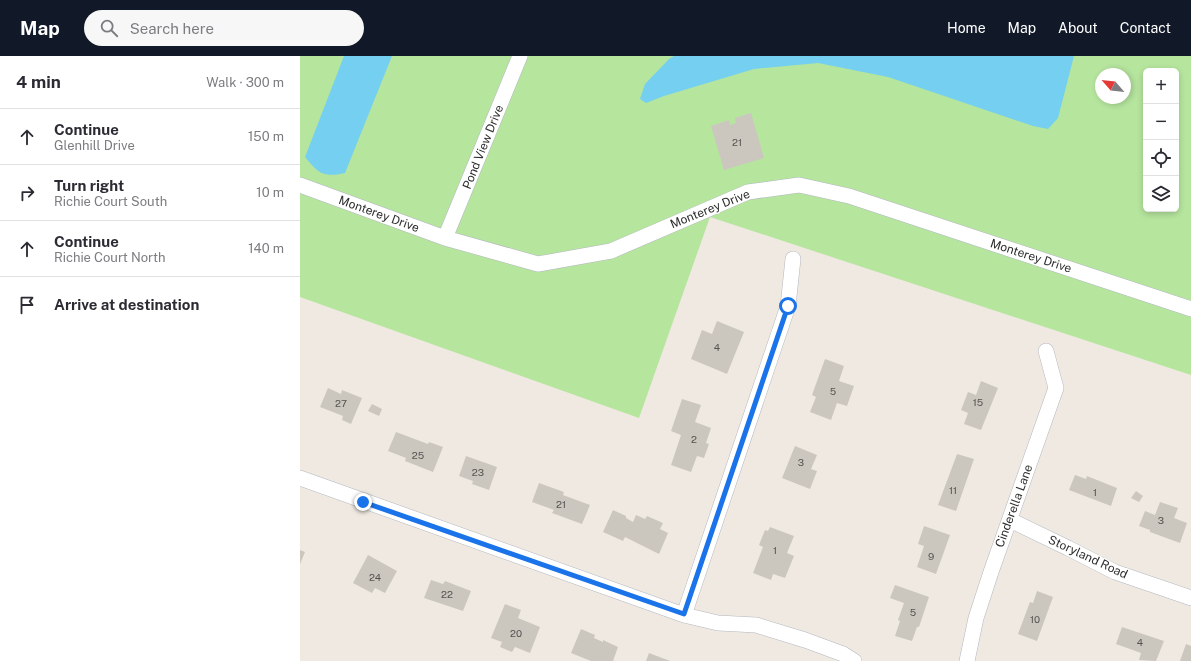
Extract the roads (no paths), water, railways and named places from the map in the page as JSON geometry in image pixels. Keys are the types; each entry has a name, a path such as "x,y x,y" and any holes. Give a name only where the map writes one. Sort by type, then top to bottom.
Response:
{"street":[{"name":"Pond View Drive","path":"445,238 520,56"},
{"name":"Monterey Drive","path":"300,185 445,238 538,264 611,251 748,192 799,185 849,196 1191,309"},
{"path":"684,614 788,306 794,259"},
{"name":"Cinderella Lane","path":"967,661 976,618 1056,388 1046,351"},
{"path":"300,478 684,614 718,623 756,625 805,640 843,654 854,661"},
{"name":"Storyland Road","path":"1010,520 1115,572 1191,598"}],"water":[{"path":"344,56 392,56 345,173 331,175 322,173 305,157"},
{"path":"674,56 1074,56 1058,118 1048,129 1033,126 888,77 818,63 754,69 664,96 646,103 640,99 645,84 669,59"}]}
